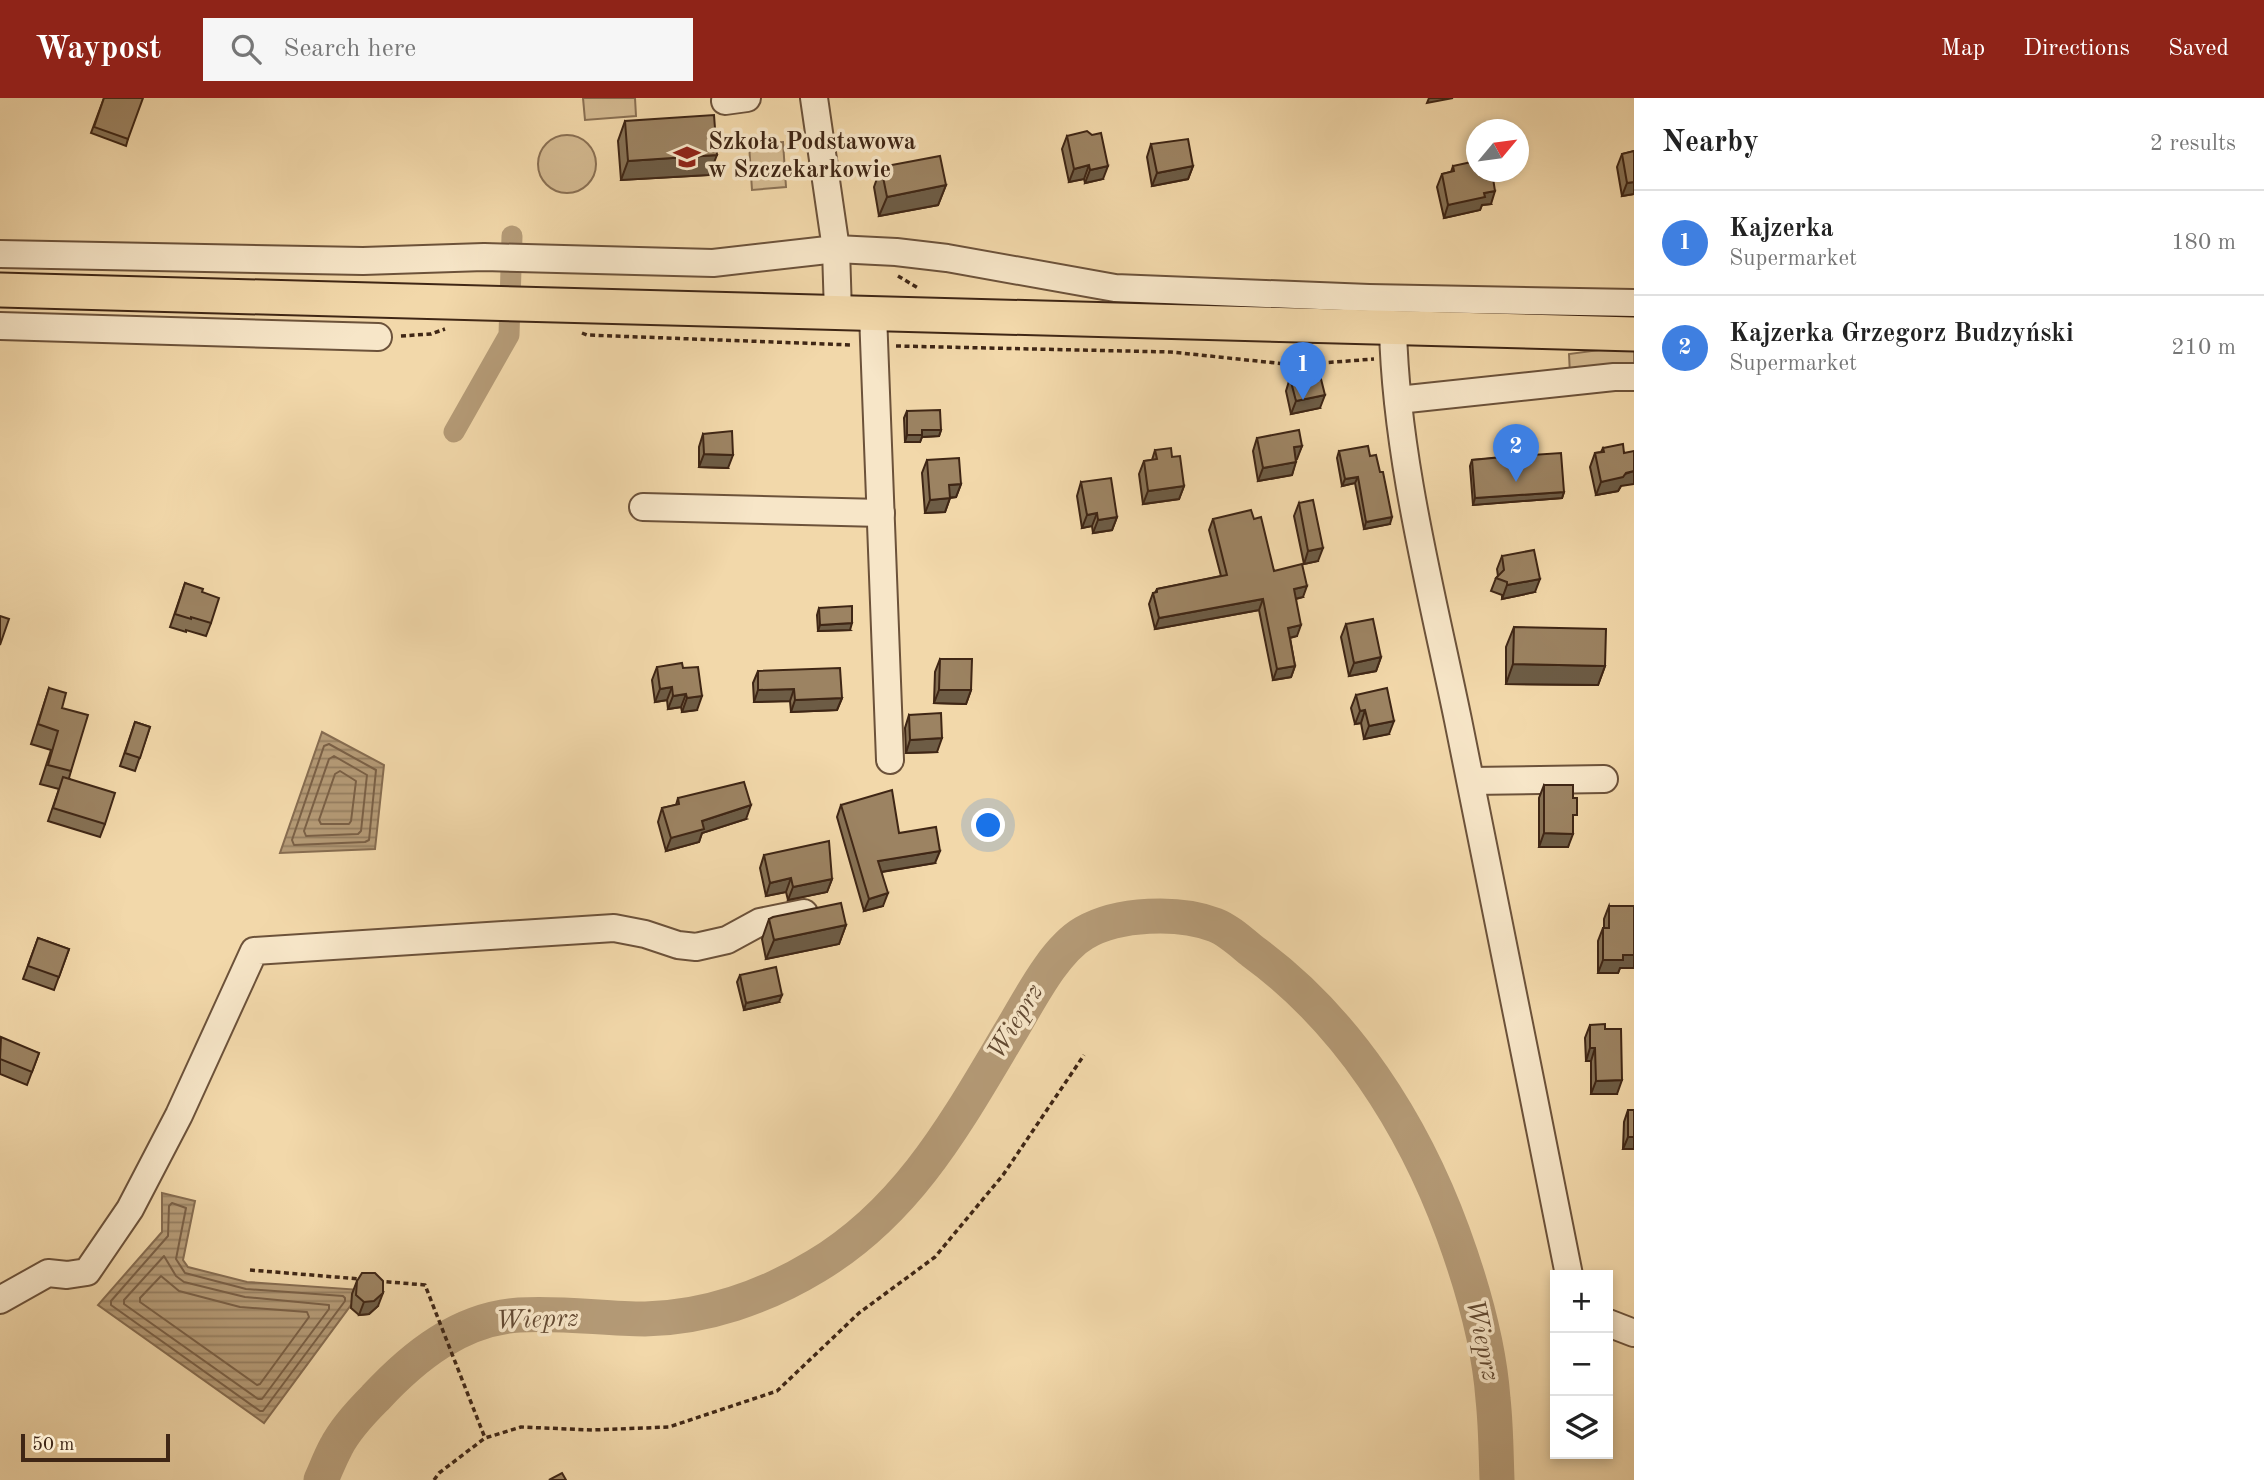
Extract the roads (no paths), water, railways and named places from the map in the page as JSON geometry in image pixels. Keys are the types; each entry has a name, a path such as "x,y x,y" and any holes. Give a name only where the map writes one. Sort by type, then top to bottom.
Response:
{"main road":[{"path":"0,290 838,313 874,330 1394,343 1634,334"}],"street":[{"path":"814,98 836,249 838,313"},
{"path":"0,254 363,261 484,257 713,263 836,249 947,258 1115,288 1369,298 1634,303"},
{"path":"0,326 377,337"},
{"path":"874,330 890,760"},
{"path":"1394,343 1398,440 1415,508 1471,781 1568,1270"},
{"path":"1398,400 1634,377"},
{"path":"643,508 881,513"},
{"path":"1471,781 1604,779"},
{"path":"0,1300 48,1273 67,1275 87,1272 130,1209 178,1115 254,951 614,928 645,934 678,945 696,947 727,940 760,922 824,909"},
{"path":"1613,1325 1634,1332"}],"water":[{"path":"322,732 384,765 375,849 280,853"},
{"path":"162,1193 195,1201 183,1260 188,1267 247,1282 362,1290 264,1423 98,1305 162,1232"}],"waterway":[{"path":"454,432 509,335 512,236"},
{"name":"Wieprz","path":"321,1480 340,1440 364,1409 422,1354 458,1332 497,1318 519,1315 645,1319 690,1315 734,1304 776,1287 816,1266 849,1244 878,1219 927,1163 949,1132 1042,979 1062,952 1084,933 1098,926 1149,916 1200,921 1220,927 1234,936 1286,978 1318,1009 1347,1042 1397,1114 1437,1192 1473,1294 1491,1378 1497,1480"}],"place":[{"name":"Szkoła Podstawowa w Szczekarkowie","path":"687,157"},
{"name":"Kajzerka","path":"1303,400"},
{"name":"Kajzerka Grzegorz Budzyński","path":"1516,482"}]}
